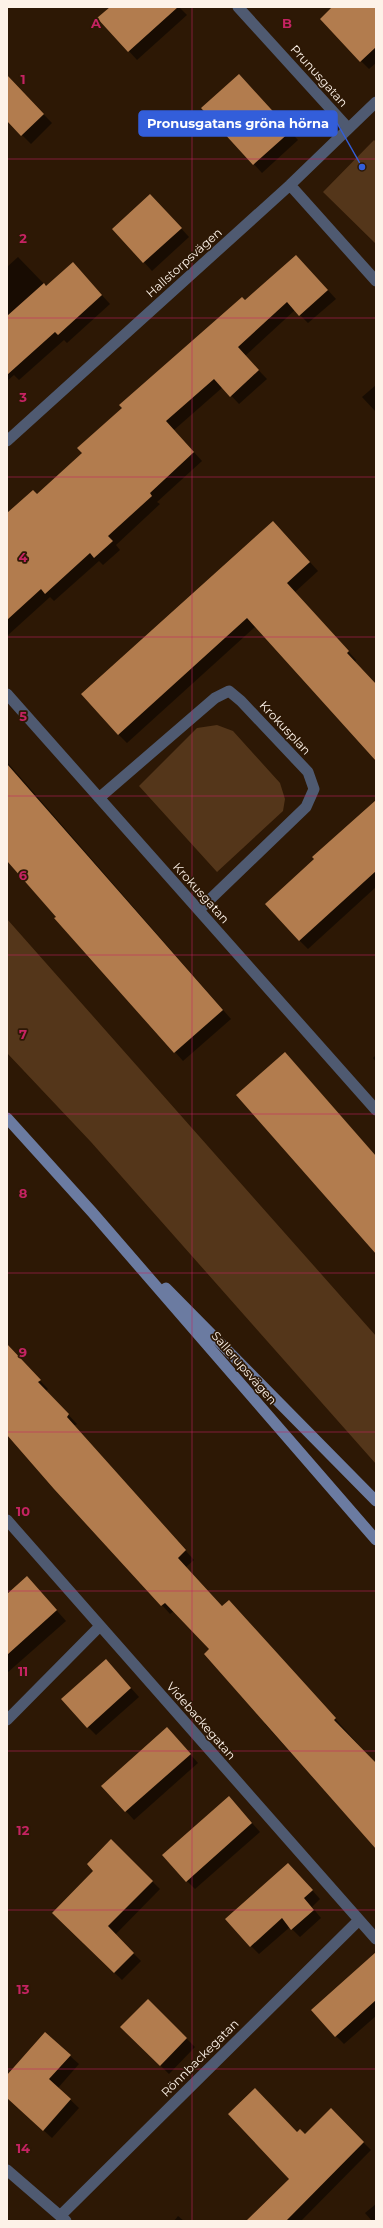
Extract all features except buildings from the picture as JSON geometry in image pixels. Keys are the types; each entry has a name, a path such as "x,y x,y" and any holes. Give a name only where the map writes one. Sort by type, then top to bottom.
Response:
{"main road":[{"name":"Sallerupsvägen","path":"7,1118 92,1212 376,1540"},
{"name":"Sallerupsvägen","path":"92,1212 376,1501"}],"street":[{"name":"Prunusgatan","path":"238,7 348,128"},
{"name":"Hallstorpsvägen","path":"7,441 290,185 376,102"},
{"path":"290,185 376,281"},
{"name":"Krokusplan","path":"99,798 215,698 229,690 241,700 308,772 314,789 306,807 199,910"},
{"name":"Krokusgatan","path":"7,694 376,1110"},
{"name":"Videbackegatan","path":"7,1520 376,1939"},
{"path":"7,1720 100,1626"},
{"name":"Rönnbackegatan","path":"63,2218 359,1920"},
{"path":"7,2170 63,2218"}],"shaded area":[{"path":"374,140 376,142 376,244 323,192"},
{"path":"217,725 233,731 280,783 285,799 283,811 217,872 139,786 197,728"},
{"path":"7,919 376,1336 376,1464 91,1142 7,1053"}],"place":[{"name":"Pronusgatans gröna hörna","path":"362,167"}]}
